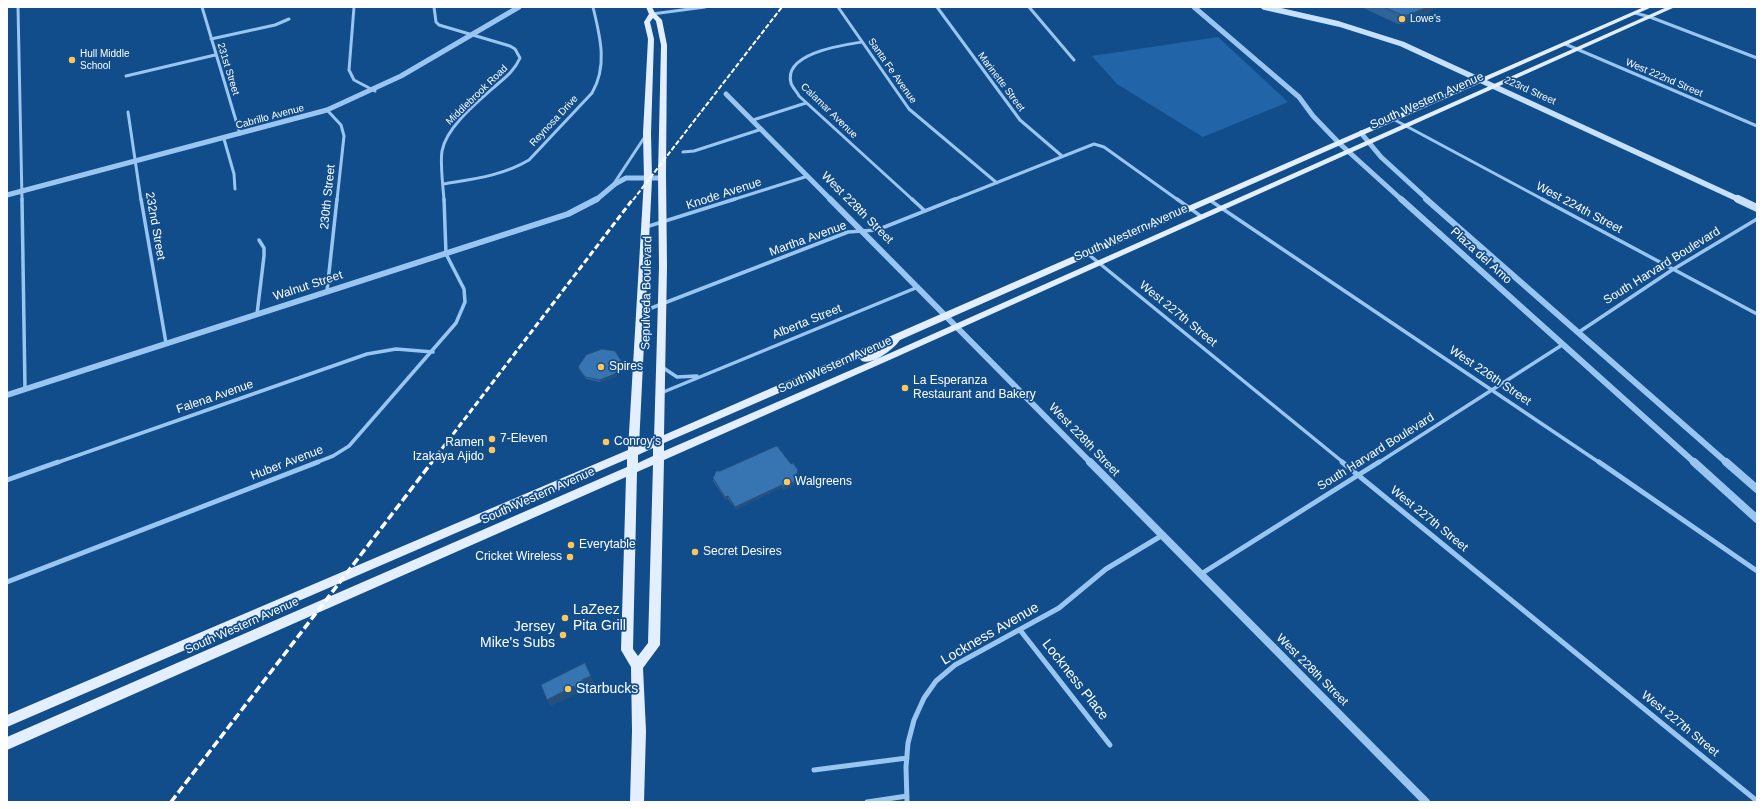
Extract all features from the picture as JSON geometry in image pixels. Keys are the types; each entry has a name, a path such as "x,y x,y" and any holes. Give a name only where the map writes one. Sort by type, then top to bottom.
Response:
{"main road":[{"name":"Sepulveda Boulevard","path":"637,666 654,645 660,366 664,70 662,31 659,20 652,14 649,7"},
{"name":"223rd Street","path":"1264,7 1339,24 1384,38 1429,56 1757,208"},
{"name":"South Western Avenue","path":"7,721 658,442 1649,7"},
{"name":"South Western Avenue","path":"7,744 632,470 1672,7"},
{"name":"Sepulveda Boulevard","path":"637,802 639,731 637,666 627,650 632,470 648,179 647,133 651,39 647,22 652,14"},
{"path":"650,71 664,70"},
{"path":"860,369 856,365 859,361 887,349 894,343 897,337"}],"street":[{"path":"18,7 25,389"},
{"name":"231st Street","path":"202,7 215,55 240,134"},
{"path":"354,7 349,70 354,80 374,91"},
{"name":"Middlebrook Road","path":"434,7 436,22 439,25 510,46 519,53 520,63 454,125 449,132 442,150 446,254"},
{"name":"Cabrillo Avenue","path":"7,195 224,139 327,110 374,91 403,77 519,7"},
{"name":"Reynosa Drive","path":"443,184 498,175 519,167 529,160 592,93 599,82 602,49 601,36 592,7"},
{"path":"652,14 705,7"},
{"name":"Santa Fe Avenue","path":"838,7 909,109 997,183"},
{"name":"Marinette Street","path":"937,7 1020,120 1034,134 1062,156"},
{"path":"1029,7 1074,60"},
{"name":"Plaza del Amo","path":"1194,7 1299,97 1313,116 1336,138 1339,143 1757,519"},
{"path":"1635,13 1650,17 1757,58"},
{"path":"211,39 275,25 289,19"},
{"name":"Calamar Avenue","path":"862,42 817,51 800,60 794,66 792,71 792,84 795,91 806,103 925,211"},
{"name":"West 222nd Street","path":"1565,44 1757,126"},
{"path":"126,76 215,55"},
{"name":"West 228th Street","path":"726,94 957,326 1161,536 1426,802"},
{"path":"753,120 806,103"},
{"name":"230th Street","path":"327,110 341,124 344,136 327,291"},
{"name":"232nd Street","path":"128,112 134,162 166,343"},
{"name":"West 224th Street","path":"1393,119 1672,270 1757,314"},
{"path":"683,152 694,151 762,129"},
{"name":"Walnut Street","path":"7,395 446,254 584,208 604,196 610,189 647,133"},
{"name":"Plaza del Amo","path":"1361,133 1381,158 1757,489"},
{"path":"224,139 234,174 235,189"},
{"name":"Martha Avenue","path":"641,312 848,232 877,230 1094,144 1104,147 1190,209"},
{"name":"Knode Avenue","path":"645,227 662,223 808,176"},
{"name":"Walnut Street","path":"610,189 626,178 662,178"},
{"name":"West 226th Street","path":"1210,201 1494,390 1757,570"},
{"path":"1190,209 1202,217"},
{"name":"South Harvard Boulevard","path":"1579,332 1672,270 1757,219"},
{"path":"257,314 264,256 264,248 259,240"},
{"name":"Huber Avenue","path":"7,582 333,456 349,446 433,352 456,322 465,302 464,289 446,254"},
{"name":"West 227th Street","path":"1088,254 1359,474 1757,801"},
{"name":"Alberta Street","path":"659,394 918,287"},
{"name":"South Harvard Boulevard","path":"1200,575 1494,390 1562,345"},
{"name":"Falena Avenue","path":"7,480 367,354 396,349 433,352"},
{"name":"Alberta Street","path":"660,366 677,377 704,375"},
{"name":"Lockness Avenue","path":"907,799 907,758 914,720 924,698 936,681 955,665 1059,608 1106,569 1161,536"},
{"name":"Lockness Place","path":"1020,630 1110,745"},
{"path":"814,770 907,758"},
{"path":"867,802 907,799"}],"shaded area":[{"path":"1218,37 1288,102 1203,137 1117,84 1092,56"}],"building":[{"path":"1384,7 1428,7 1408,15 1402,15"},
{"name":"Spires","path":"602,349 615,351 622,362 615,374 600,380 585,377 578,367 586,355"},
{"name":"Walgreens","path":"777,446 791,464 793,463 798,470 794,482 783,487 782,485 735,507 728,496 725,497 713,478 716,471 720,471"},
{"path":"585,663 591,676 582,680 584,684 576,689 574,686 547,700 541,685"}],"railway":[{"path":"633,200 782,7"},
{"path":"431,463 633,199"},
{"path":"171,802 432,462"}],"place":[{"name":"Lowe's","path":"1402,19"},
{"name":"Hull Middle School","path":"72,60"},
{"name":"Spires","path":"601,367"},
{"name":"La Esperanza Restaurant and Bakery","path":"905,388"},
{"name":"7-Eleven","path":"492,439"},
{"name":"Conroy's","path":"606,442"},
{"name":"Ramen Izakaya Ajido","path":"492,450"},
{"name":"Walgreens","path":"787,482"},
{"name":"Everytable","path":"571,545"},
{"name":"Secret Desires","path":"695,552"},
{"name":"Cricket Wireless","path":"570,557"},
{"name":"LaZeez Pita Grill","path":"565,618"},
{"name":"Jersey Mike's Subs","path":"563,635"},
{"name":"Starbucks","path":"568,689"}]}
